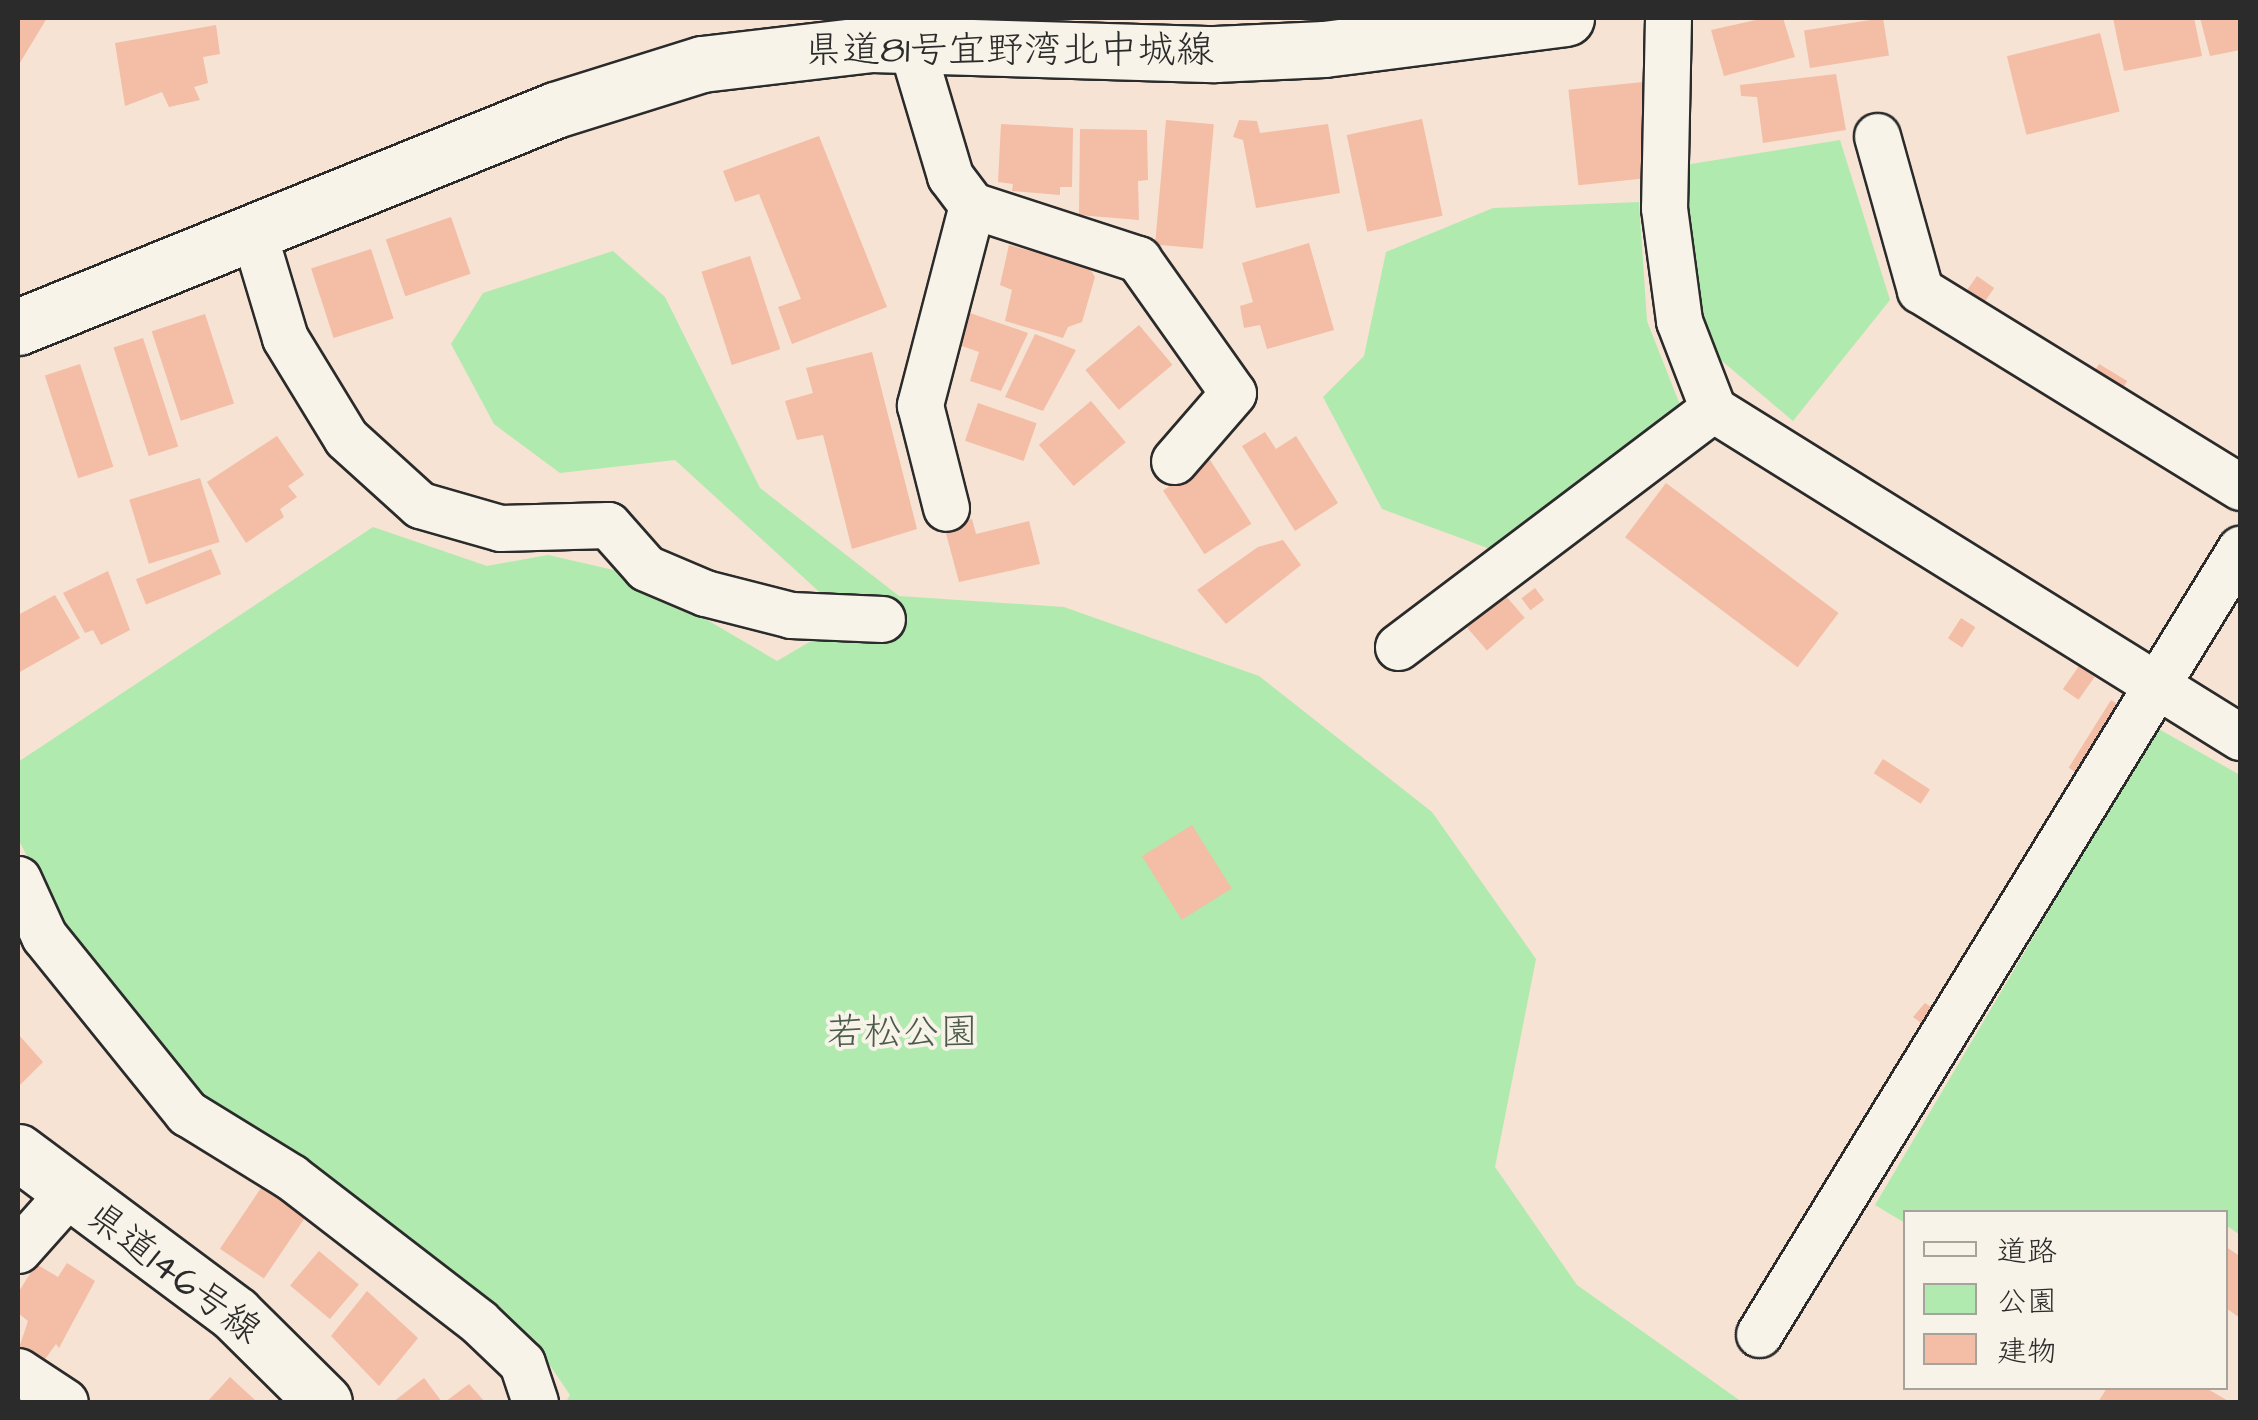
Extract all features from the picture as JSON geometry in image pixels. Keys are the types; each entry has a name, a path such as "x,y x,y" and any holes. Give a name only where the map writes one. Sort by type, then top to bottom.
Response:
{"main road":[{"name":"県道81号宜野湾北中城線","path":"18,327 252,228 642,79 762,53 911,44 1216,54 1448,37 1566,18"},
{"name":"県道146号線","path":"18,1152 67,1195 235,1314 324,1402"}],"street":[{"path":"1668,18 1664,208 1679,320 1713,409 2240,738"},
{"path":"911,44 950,176 972,205 1138,259 1233,392 1174,461"},
{"path":"1877,136 1920,290 2240,487"},
{"path":"946,508 920,405 972,205"},
{"path":"252,228 284,338 346,438 420,505 500,528 608,525 646,568 705,593 792,615 882,619"},
{"path":"1398,646 1713,409"},
{"path":"1760,1334 2240,549"},
{"path":"18,879 44,936 187,1112 290,1177 479,1322 522,1363 535,1402"},
{"path":"18,1250 67,1195"},
{"path":"18,1371 65,1402"}],"green space":[{"path":"1840,140 1890,300 1793,421 1709,350 1688,257 1678,166"},
{"path":"1639,202 1647,321 1684,415 1501,553 1382,509 1323,397 1364,356 1386,252 1493,208"},
{"name":"若松公園","path":"613,251 665,297 760,488 899,596 1064,607 1259,676 1432,812 1536,959 1495,1167 1577,1285 1742,1402 566,1402 570,1395 535,1343 289,1164 223,1142 75,946 18,839 18,762 373,527 487,566 548,555 627,573 777,661 849,619 675,460 560,473 494,424 451,344 483,293"},
{"path":"2157,728 2240,775 2240,1235 2228,1226 2228,1210 1903,1210 1903,1222 1875,1205"}],"building":[{"path":"18,18 47,18 18,66"},
{"path":"1783,18 1795,57 1724,76 1711,30"},
{"path":"1883,18 1889,56 1810,68 1804,31"},
{"path":"2113,18 2194,18 2202,56 2124,71"},
{"path":"2200,18 2240,18 2240,50 2210,56"},
{"path":"216,25 220,54 203,57 208,83 194,87 200,100 169,107 162,92 125,106 115,43"},
{"path":"2100,33 2120,112 2026,135 2007,56"},
{"path":"1836,74 1846,130 1763,143 1757,97 1741,96 1740,85"},
{"path":"1643,82 1653,177 1578,185 1568,90"},
{"path":"1422,119 1443,216 1367,232 1347,135"},
{"path":"1166,120 1214,124 1203,249 1155,245"},
{"path":"1239,120 1257,121 1260,133 1328,124 1340,193 1256,208 1243,140 1233,137"},
{"path":"1001,124 1073,128 1072,187 1060,187 1060,195 1012,191 1013,184 998,182"},
{"path":"1080,129 1147,130 1148,180 1138,181 1139,220 1079,215"},
{"path":"819,136 887,307 792,344 778,307 801,299 759,194 735,202 723,171"},
{"path":"451,217 471,274 405,296 386,239"},
{"path":"1309,243 1334,330 1267,349 1260,325 1244,328 1240,306 1253,302 1242,263"},
{"path":"1009,245 1089,267 1095,277 1082,322 1068,327 1063,338 1005,321 1012,290 1000,285"},
{"path":"371,249 394,318 334,338 311,268"},
{"path":"750,256 780,349 732,365 701,272"},
{"path":"1977,276 1994,288 1977,313 1960,301"},
{"path":"967,312 1028,333 1001,391 970,381 979,352 956,344"},
{"path":"205,314 234,403 181,421 152,331"},
{"path":"1139,325 1172,365 1119,410 1085,370"},
{"path":"1035,334 1076,350 1043,411 1005,397"},
{"path":"143,338 178,446 149,456 114,348"},
{"path":"872,352 917,529 852,549 823,435 797,440 785,401 813,393 806,368"},
{"path":"80,364 113,467 78,478 45,375"},
{"path":"2099,364 2127,381 2116,399 2088,382"},
{"path":"1091,401 1126,442 1074,486 1039,445"},
{"path":"978,403 1037,423 1024,461 965,441"},
{"path":"1265,432 1276,449 1296,436 1338,503 1295,531 1242,446"},
{"path":"277,436 304,475 288,486 297,497 280,509 284,517 246,543 207,482"},
{"path":"1210,460 1251,524 1204,554 1163,490"},
{"path":"200,478 220,542 149,564 129,500"},
{"path":"1666,483 1839,613 1798,667 1625,537"},
{"path":"972,519 976,534 1029,521 1040,564 959,582 944,526"},
{"path":"1283,540 1301,565 1226,624 1197,590 1258,547"},
{"path":"211,549 221,574 146,604 136,579"},
{"path":"108,571 130,630 101,645 93,630 85,633 63,593"},
{"path":"1535,588 1544,600 1530,610 1521,598"},
{"path":"55,595 80,638 18,673 18,615"},
{"path":"1505,595 1525,618 1487,650 1467,628"},
{"path":"1961,618 1975,627 1962,647 1948,638"},
{"path":"2079,666 2095,677 2079,700 2063,689"},
{"path":"2111,700 2127,710 2085,778 2069,768"},
{"path":"1883,759 1930,789 1921,804 1874,773"},
{"path":"1192,825 1232,889 1182,920 1142,856"},
{"path":"1925,1003 1945,1016 1934,1033 1913,1017"},
{"path":"18,1034 43,1062 18,1087"},
{"path":"263,1185 307,1215 264,1278 220,1249"},
{"path":"2228,1248 2240,1256 2240,1318 2228,1309"},
{"path":"319,1251 359,1284 330,1319 290,1285"},
{"path":"67,1263 95,1281 59,1348 56,1344 40,1366 18,1351 28,1321 18,1313 18,1293 36,1264 58,1277"},
{"path":"367,1291 418,1338 379,1386 331,1336"},
{"path":"230,1377 257,1402 207,1402"},
{"path":"424,1378 442,1402 393,1402"},
{"path":"469,1384 485,1402 445,1402"},
{"path":"2106,1390 2209,1390 2230,1402 2098,1402"}]}
